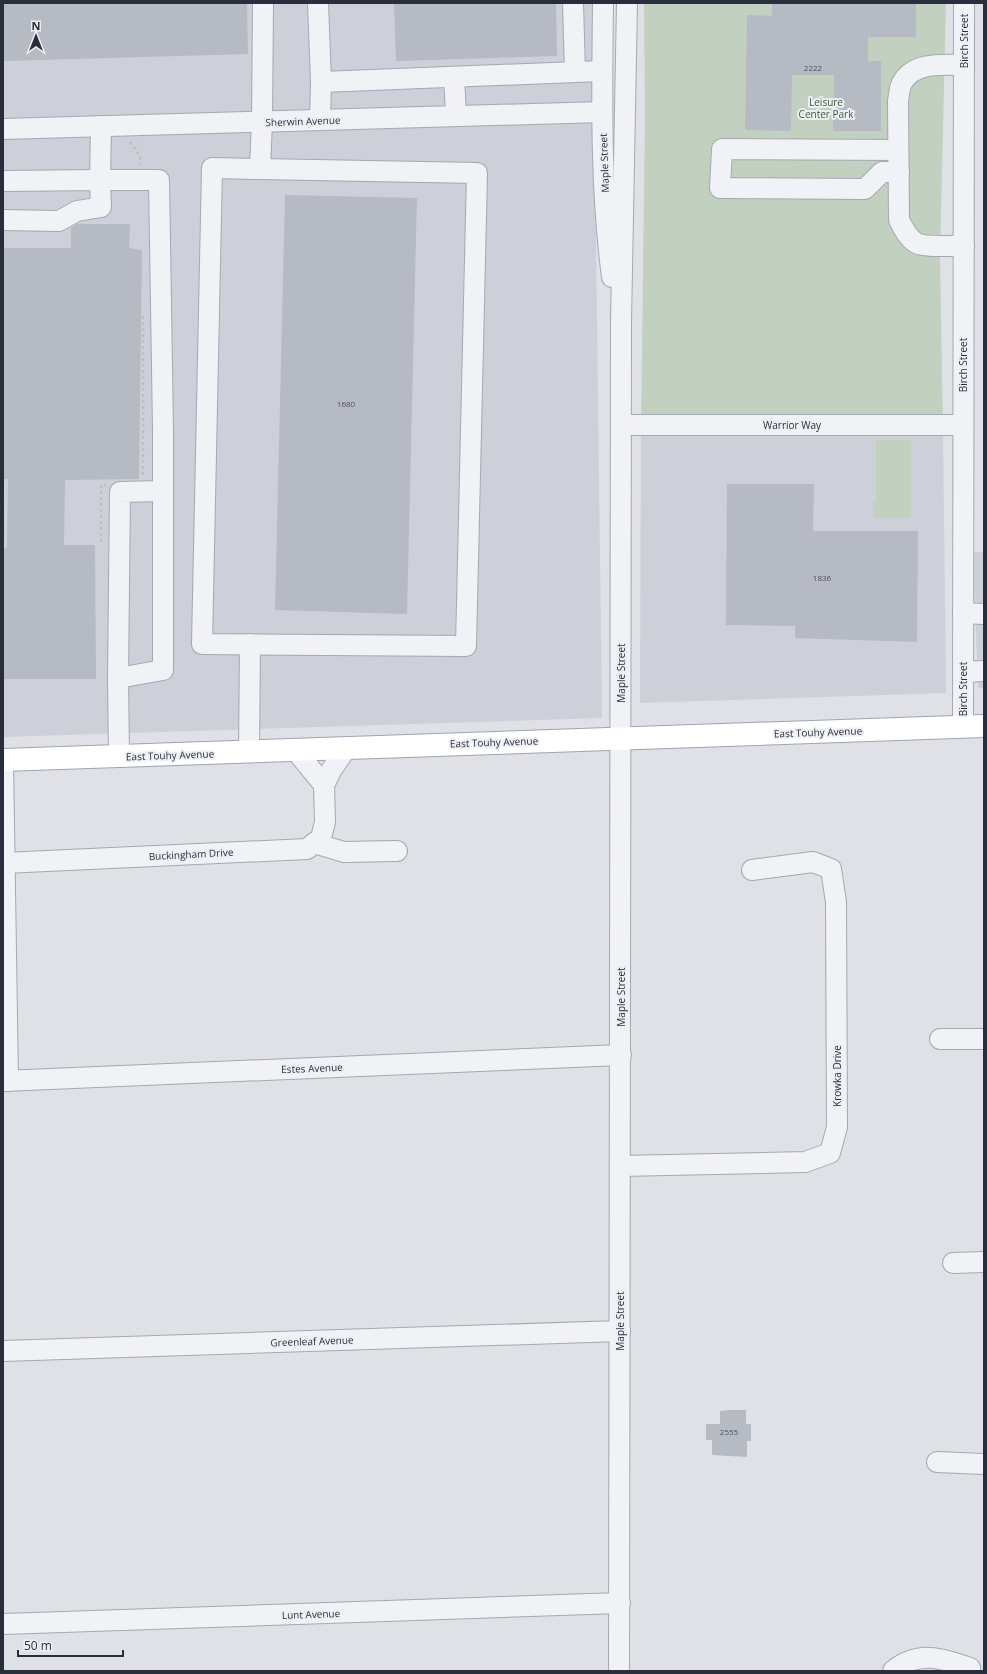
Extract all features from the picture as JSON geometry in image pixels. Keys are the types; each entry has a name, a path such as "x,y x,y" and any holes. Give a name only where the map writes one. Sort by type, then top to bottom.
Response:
{"main road":[{"name":"East Touhy Avenue","path":"3,760 984,726"}],"street":[{"path":"260,169 263,3"},
{"path":"318,3 321,82 320,120"},
{"path":"573,3 575,72"},
{"name":"Maple Street","path":"603,3 602,112 606,234 613,288 621,322"},
{"name":"Maple Street","path":"620,1671 621,322 627,3"},
{"name":"Birch Street","path":"963,727 964,3"},
{"path":"964,65 926,65 912,72 902,83 898,101 899,220 906,233 916,243 926,245 964,246"},
{"path":"321,82 602,71"},
{"path":"454,77 456,116"},
{"name":"Sherwin Avenue","path":"3,129 602,112"},
{"path":"3,220 59,221 77,211 101,207 101,126"},
{"path":"898,150 722,149 720,188 865,189 882,172 899,172"},
{"path":"212,168 260,169 477,173 466,646 202,644 212,168"},
{"path":"3,181 159,180 163,491 163,670 118,678"},
{"name":"Warrior Way","path":"621,425 963,425"},
{"path":"119,757 118,678 120,492 163,491"},
{"path":"963,613 984,614"},
{"path":"249,752 250,644"},
{"path":"963,672 984,671"},
{"path":"314,843 321,838 325,822 324,785 332,769 346,749"},
{"path":"296,751 324,785"},
{"path":"3,760 5,1081"},
{"path":"314,843 344,852 397,851"},
{"name":"Buckingham Drive","path":"4,863 307,849 314,843"},
{"name":"Krowka Drive","path":"620,1166 805,1162 830,1154 837,1127 836,902 831,869 813,862 752,870"},
{"path":"940,1039 984,1039"},
{"name":"Estes Avenue","path":"5,1081 621,1055"},
{"path":"953,1263 984,1262"},
{"name":"Greenleaf Avenue","path":"3,1351 620,1331"},
{"path":"937,1462 984,1464"},
{"name":"Lunt Avenue","path":"3,1624 620,1603"},
{"path":"893,1671 902,1663 920,1658 946,1659 970,1668"}],"path":[{"path":"126,136 140,156 140,168"},
{"path":"143,314 143,477"},
{"path":"101,549 102,485 108,485"}],"shaded area":[{"path":"3,3 593,3 602,718 3,737"},
{"path":"641,429 943,429 946,693 640,703"},
{"path":"973,552 984,552 984,688 978,688"}],"green space":[{"name":"Leisure Center Park","path":"644,3 946,3 940,258 943,429 641,429 645,115"},
{"path":"876,440 911,440 911,518 873,518 873,501 876,501"}],"building":[{"path":"3,3 247,3 248,54 3,61"},
{"path":"394,3 556,3 557,56 396,61"},
{"path":"772,3 916,3 916,37 868,37 868,61 881,61 881,131 833,131 834,75 792,75 791,131 745,130 747,15 772,16"},
{"path":"285,195 417,198 407,614 275,610"},
{"path":"77,224 130,224 129,248 142,250 139,479 65,480 64,545 95,545 96,679 3,679 3,548 7,548 8,479 3,479 3,248 71,248 71,228"},
{"path":"727,484 814,484 813,531 918,531 917,642 795,638 795,626 726,625"},
{"path":"746,1410 746,1424 751,1424 751,1441 747,1441 747,1457 712,1455 712,1440 706,1440 706,1424 720,1424 720,1411"}]}
